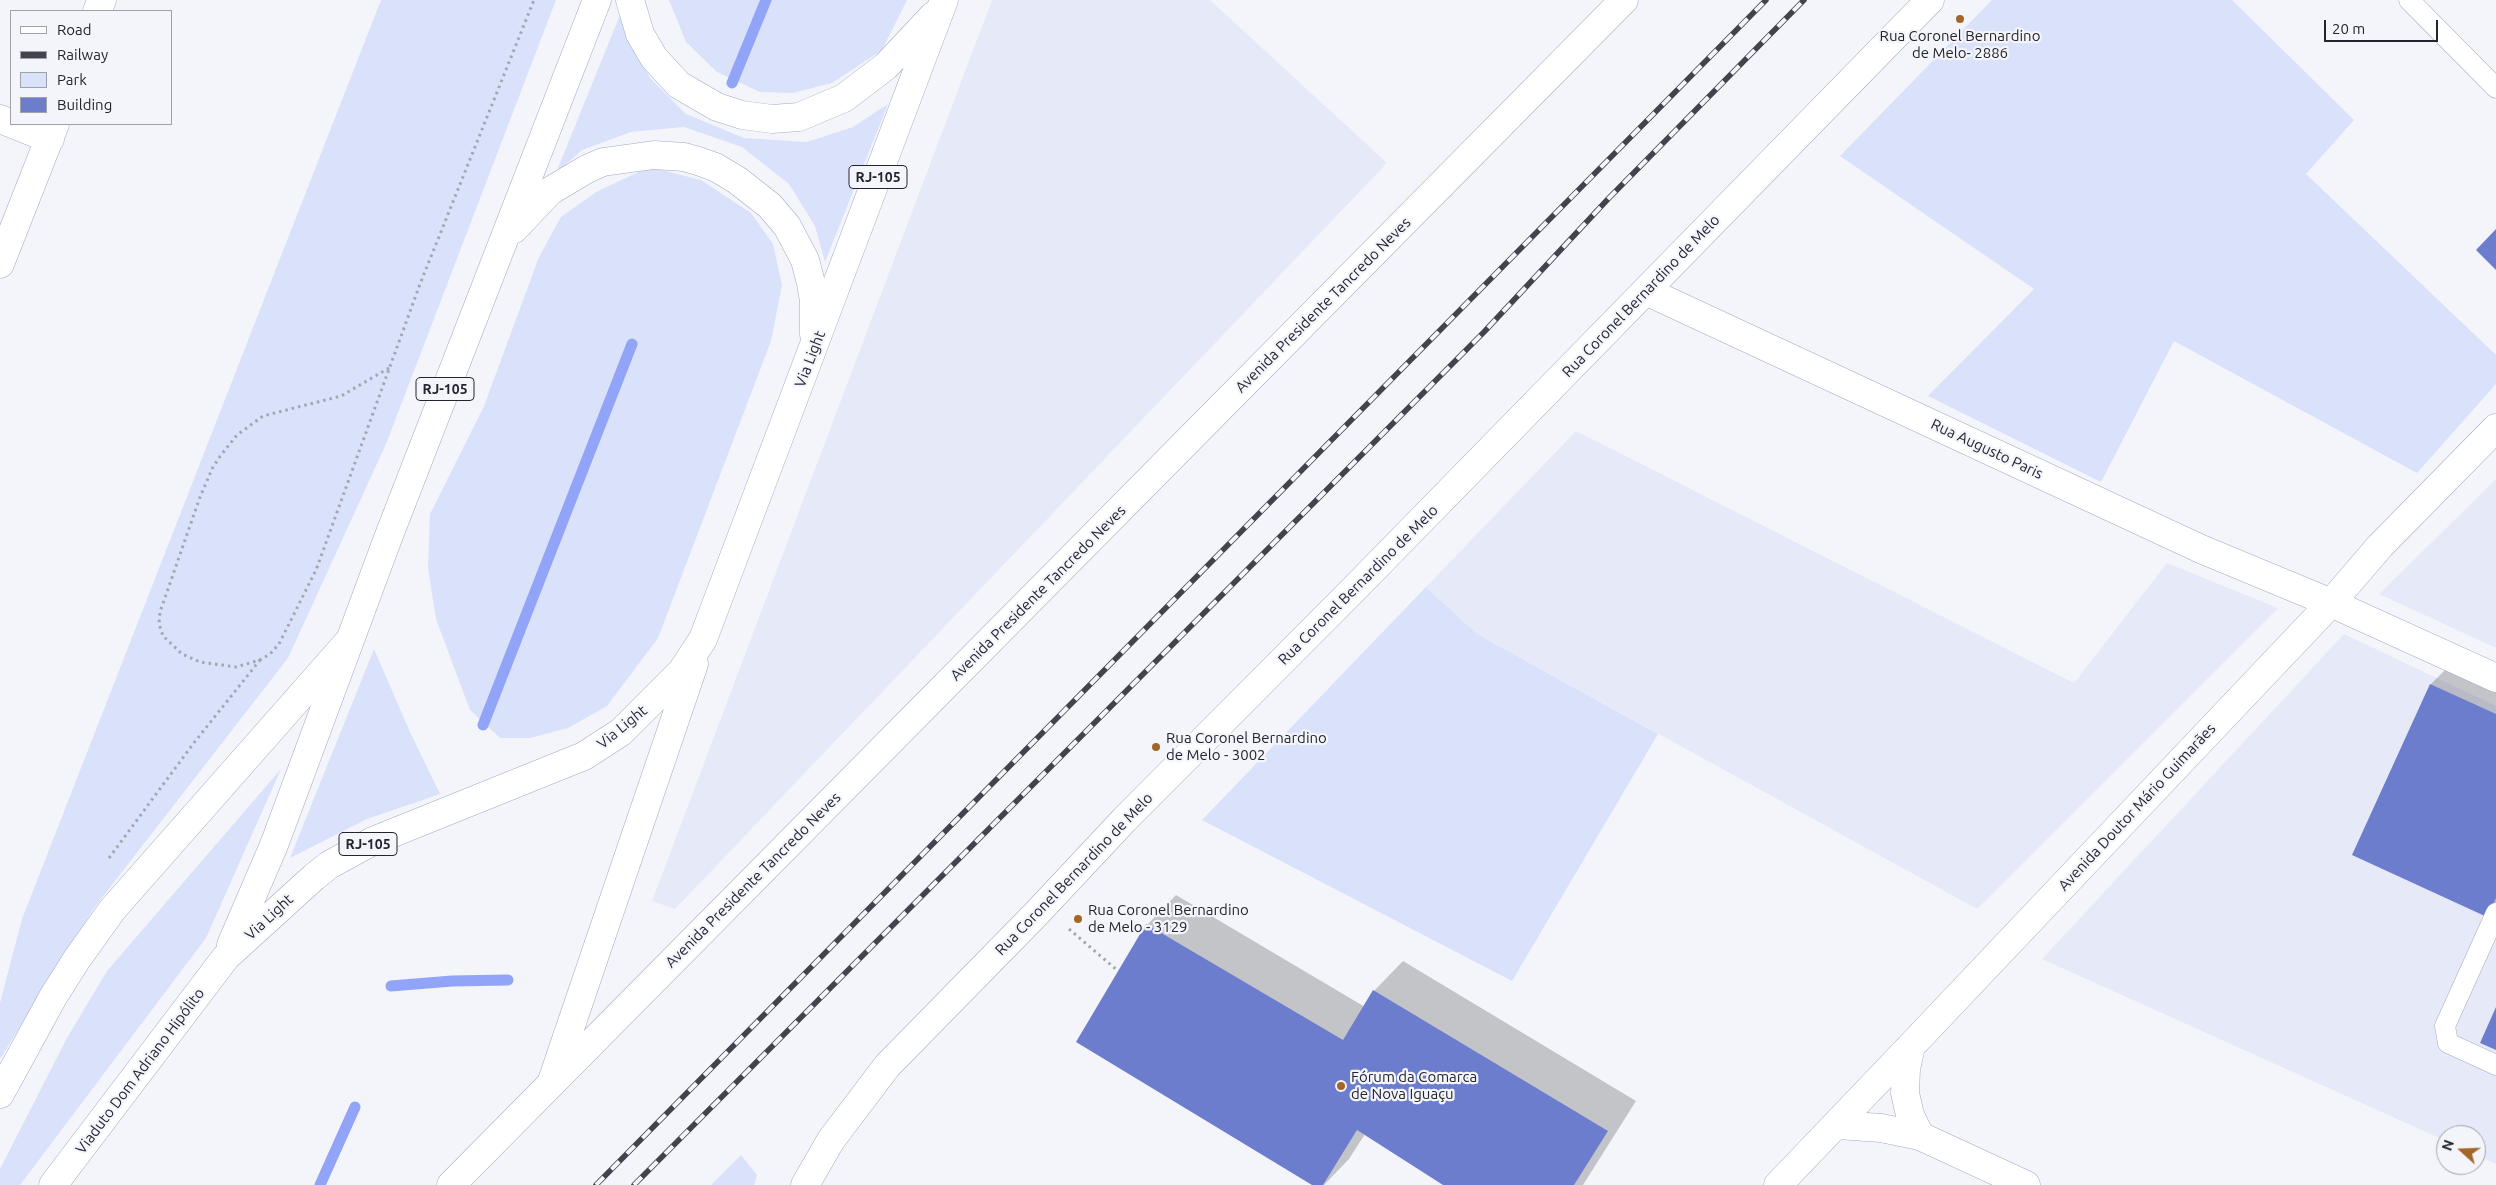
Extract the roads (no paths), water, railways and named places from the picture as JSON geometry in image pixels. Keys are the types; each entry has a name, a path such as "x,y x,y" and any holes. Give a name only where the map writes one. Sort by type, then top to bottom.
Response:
{"main road":[{"name":"Via Light","path":"226,957 274,845 349,641 597,0"},
{"path":"630,0 640,34 654,58 679,84 722,109 742,115 772,119 799,117 844,98 886,66 943,3"},
{"name":"Avenida Presidente Tancredo Neves","path":"451,1185 1624,0"},
{"name":"Rua Coronel Bernardino de Melo","path":"805,1185 831,1140 887,1066 1042,907 1125,818 1646,291 1930,0"},
{"name":"Via Light","path":"226,957 302,887 329,865 382,837 509,785 569,763 604,744 621,732 674,681 703,639 943,3"},
{"path":"0,264 52,131 26,125"},
{"path":"503,241 550,191 587,169 603,162 642,156 671,156 698,161 728,174 756,194 770,206 798,243 805,260 814,301 814,349"},
{"name":"Rua Augusto Paris","path":"1646,291 2201,549 2330,603 2496,678"},
{"name":"Avenida Doutor Mário Guimarães","path":"1778,1185 1838,1125 2330,603 2380,546 2496,428"},
{"path":"551,1084 703,639"},
{"name":"Via Light","path":"0,1094 52,997 76,959 112,910 349,641"},
{"name":"Viaduto Dom Adriano Hipólito","path":"54,1185 178,1024 226,957"},
{"path":"1911,1046 1906,1069 1905,1093 1910,1115 1920,1136"},
{"path":"1838,1125 1881,1128 1920,1136 2026,1185"}],"lane":[{"path":"2408,0 2496,88"},
{"path":"2496,912 2445,1026 2448,1043 2496,1065"}],"waterway":[{"path":"732,83 766,0"},
{"path":"483,725 632,344"},
{"path":"391,986 452,981 508,980"},
{"path":"320,1185 355,1107"}],"railway":[{"path":"596,1185 1766,0"},
{"path":"634,1185 1484,332 1608,199 1804,0"}],"place":[{"name":"Rua Coronel Bernardino de Melo- 2886","path":"1960,19"},
{"name":"Rua Coronel Bernardino de Melo - 3002","path":"1156,747"},
{"name":"Rua Coronel Bernardino de Melo - 3129","path":"1078,919"},
{"name":"Fórum da Comarca de Nova Iguaçu","path":"1341,1086"}]}
